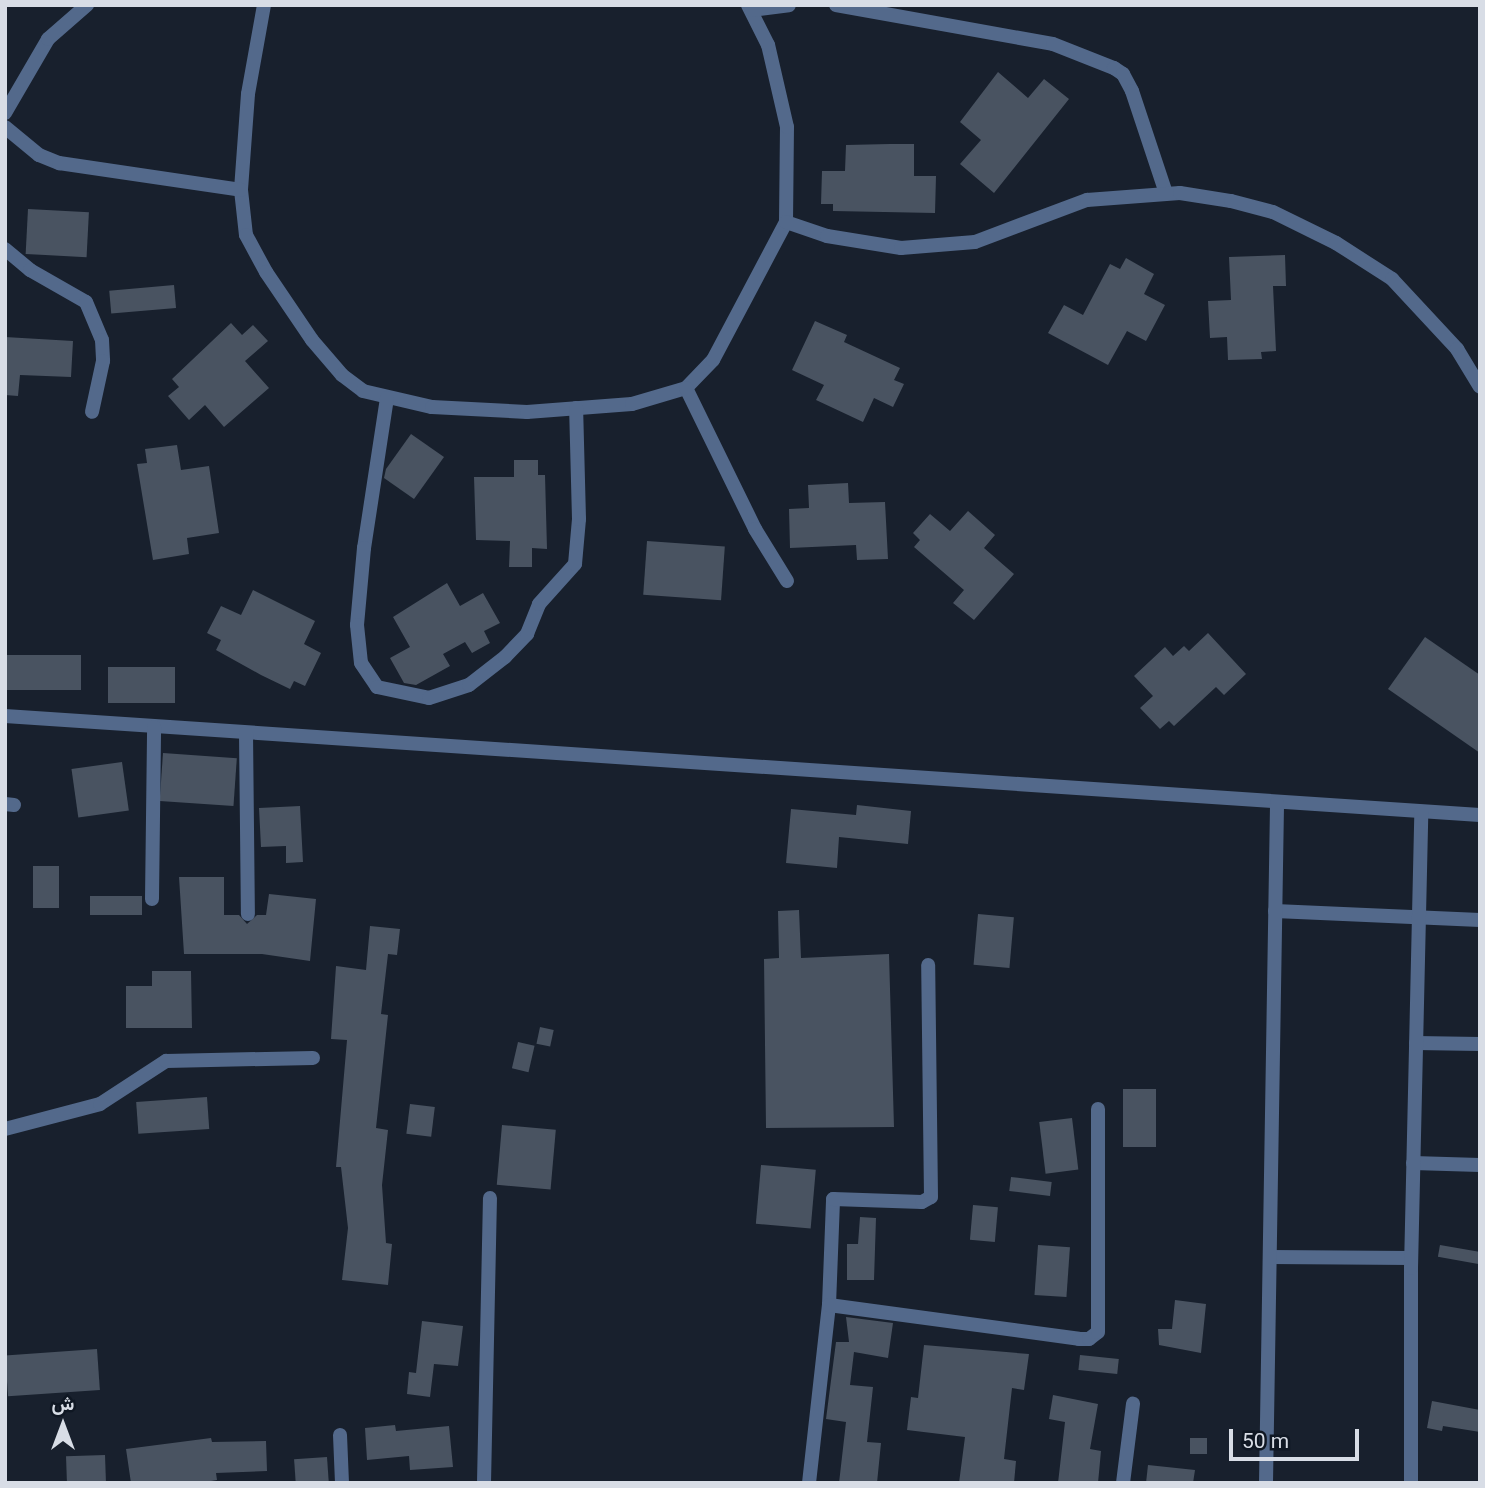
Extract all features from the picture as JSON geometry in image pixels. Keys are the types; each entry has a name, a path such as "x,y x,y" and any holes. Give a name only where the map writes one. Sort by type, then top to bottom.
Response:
{"street":[{"path":"5,113 48,39 87,5"},
{"path":"264,5 248,94 241,190 252,248 312,340 342,375 363,391 432,407 527,412 632,404 687,388 713,360 786,222 787,127 768,44 749,8 789,5"},
{"path":"836,5 1053,44 1114,68 1123,74 1132,92 1166,193"},
{"path":"5,127 40,155 59,163 241,190"},
{"path":"786,222 862,244 942,246 975,242 1087,200 1166,193 1231,201 1273,212 1336,243 1392,279 1416,301 1457,349 1480,387"},
{"path":"5,248 30,270 86,302 102,340 100,381 92,412"},
{"path":"687,388 755,529 787,581"},
{"path":"387,398 364,548 357,625 361,663 377,687 429,698 448,695 469,685 505,657 527,634 539,604 575,564 579,519 576,408"},
{"path":"5,716 1480,816"},
{"path":"152,899 154,727"},
{"path":"246,733 248,914"},
{"path":"1266,1483 1276,803"},
{"path":"1411,1483 1411,1258 1421,812"},
{"path":"1275,911 1480,920"},
{"path":"809,1483 829,1305 833,1199 922,1202 931,1196 928,965"},
{"path":"1416,1043 1480,1044"},
{"path":"5,1129 100,1104 166,1060 313,1058"},
{"path":"829,1305 1089,1339 1100,1323 1098,1109"},
{"path":"1413,1163 1480,1165"},
{"path":"484,1483 490,1198"},
{"path":"1270,1257 1411,1258"},
{"path":"1123,1483 1133,1404"},
{"path":"340,1435 342,1483"}],"building":[{"path":"998,72 1028,98 1044,79 1069,99 994,193 960,164 981,140 960,122"},
{"path":"914,144 914,176 936,176 935,213 833,211 833,204 821,204 822,171 845,171 846,145"},
{"path":"28,209 89,212 87,257 26,254"},
{"path":"1285,255 1286,286 1273,286 1276,351 1261,352 1262,359 1228,360 1227,337 1210,338 1208,301 1231,300 1229,257"},
{"path":"1126,258 1154,274 1144,294 1165,305 1146,341 1127,331 1108,365 1048,333 1064,305 1083,315 1110,264 1120,269"},
{"path":"174,285 176,308 111,314 109,291"},
{"path":"815,321 847,335 844,342 900,368 894,380 904,384 893,407 874,398 863,422 816,400 824,385 792,370"},
{"path":"231,323 242,335 253,325 268,341 245,361 269,388 224,427 205,405 189,420 168,396 179,387 172,379"},
{"path":"5,337 73,341 71,377 20,375 18,396 5,395"},
{"path":"411,434 444,457 414,499 384,478 386,469"},
{"path":"177,445 181,470 209,466 219,533 187,538 189,554 153,560 137,464 147,463 145,449"},
{"path":"514,460 538,460 538,475 545,475 547,549 532,548 532,567 509,567 510,541 476,540 474,477 514,477"},
{"path":"848,483 849,503 885,502 888,559 857,560 856,545 790,548 789,509 809,508 808,485"},
{"path":"968,511 995,535 984,548 1014,574 974,620 953,603 964,590 914,547 920,540 913,533 930,514 950,531"},
{"path":"647,541 725,546 721,600 643,595"},
{"path":"447,583 460,606 483,593 500,623 484,631 490,643 472,653 465,642 443,654 450,666 416,685 404,683 390,658 410,647 393,617"},
{"path":"253,590 315,621 304,644 321,653 305,686 294,681 290,689 216,650 221,640 207,633 221,606 241,615"},
{"path":"1208,633 1246,674 1224,695 1216,687 1174,726 1169,721 1160,729 1140,708 1153,696 1134,676 1165,647 1173,656 1184,646 1189,651"},
{"path":"1425,637 1480,675 1480,753 1388,689"},
{"path":"5,655 81,655 81,690 5,690"},
{"path":"108,667 175,667 175,703 108,703"},
{"path":"163,753 237,758 233,806 160,801"},
{"path":"122,762 129,811 78,818 71,769"},
{"path":"857,805 911,811 908,844 839,837 837,868 786,863 791,809 856,815"},
{"path":"300,806 303,862 286,863 286,846 261,847 259,808"},
{"path":"33,866 59,866 59,908 33,908"},
{"path":"179,877 224,877 224,915 239,915 247,924 257,915 266,915 269,894 316,899 310,961 262,954 184,954"},
{"path":"90,896 142,896 142,915 90,915"},
{"path":"799,910 801,958 889,954 894,1127 766,1128 764,959 779,958 778,911"},
{"path":"978,914 1014,917 1009,968 974,965"},
{"path":"370,926 400,929 397,955 388,954 381,1014 388,1015 376,1128 388,1130 382,1185 386,1243 392,1244 388,1285 342,1280 348,1228 341,1167 336,1167 347,1040 331,1039 336,966 366,970"},
{"path":"152,971 191,971 192,1028 126,1028 126,986 152,986"},
{"path":"540,1027 554,1030 550,1047 536,1044"},
{"path":"518,1042 535,1046 528,1072 512,1068"},
{"path":"1123,1089 1156,1089 1156,1147 1123,1147"},
{"path":"207,1097 209,1129 138,1134 136,1102"},
{"path":"410,1104 435,1107 431,1137 406,1134"},
{"path":"1072,1118 1078,1170 1046,1174 1039,1122"},
{"path":"502,1125 556,1130 551,1189 497,1185"},
{"path":"761,1165 816,1170 811,1229 756,1224"},
{"path":"1011,1177 1052,1182 1050,1196 1009,1191"},
{"path":"973,1205 998,1207 995,1242 970,1240"},
{"path":"860,1217 876,1218 874,1280 847,1280 847,1244 858,1244"},
{"path":"1038,1245 1070,1247 1066,1297 1035,1295"},
{"path":"1440,1245 1480,1252 1478,1264 1438,1257"},
{"path":"1175,1300 1206,1304 1201,1353 1159,1345 1158,1329 1172,1329"},
{"path":"846,1317 893,1323 888,1358 854,1352 850,1385 873,1387 867,1442 881,1443 877,1483 839,1483 846,1422 826,1419 836,1342 849,1342"},
{"path":"422,1321 463,1326 458,1366 434,1364 430,1397 407,1394 409,1372 416,1373"},
{"path":"924,1345 1029,1354 1024,1390 1012,1388 1004,1459 1016,1461 1014,1483 959,1483 965,1437 907,1430 911,1397 918,1398"},
{"path":"97,1349 100,1390 8,1396 5,1355"},
{"path":"1080,1355 1119,1359 1117,1374 1078,1370"},
{"path":"1053,1395 1098,1404 1090,1449 1101,1451 1098,1483 1058,1483 1065,1422 1049,1419"},
{"path":"1432,1401 1480,1410 1480,1432 1443,1426 1442,1431 1427,1428"},
{"path":"395,1425 396,1431 449,1426 453,1467 410,1470 409,1456 367,1460 365,1428"},
{"path":"211,1438 212,1442 266,1441 267,1471 216,1473 217,1480 199,1483 131,1483 126,1449"},
{"path":"1190,1438 1207,1438 1207,1454 1190,1454"},
{"path":"105,1455 106,1483 67,1483 66,1456"},
{"path":"327,1457 329,1483 296,1483 294,1459"},
{"path":"1148,1465 1195,1470 1193,1483 1146,1483"}]}
